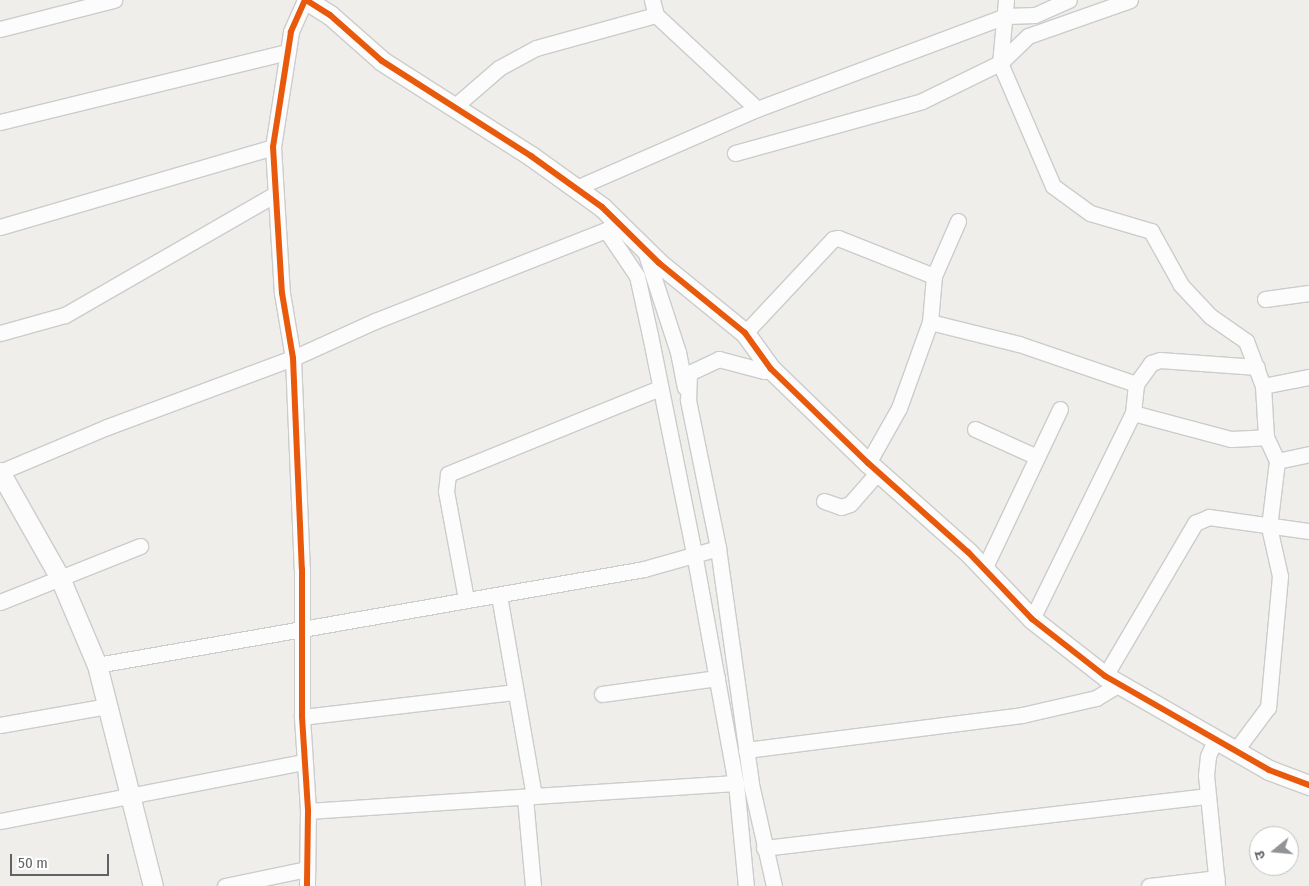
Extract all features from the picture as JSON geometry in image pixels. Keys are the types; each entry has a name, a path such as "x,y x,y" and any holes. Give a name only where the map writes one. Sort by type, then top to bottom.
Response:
{"street":[{"path":"0,29 114,0"},
{"path":"307,886 308,811 302,717 303,630 293,358 282,294 274,195 273,147 291,32 305,0 330,15 382,61 602,207 613,227 637,276 694,553 736,783 746,886"},
{"path":"652,0 656,15 757,109"},
{"path":"1006,0 1006,16 1000,62 1052,186 1090,214 1151,231 1181,285 1210,316 1246,341 1264,386 1266,437 1277,461 1269,527 1280,576 1268,707 1236,750"},
{"path":"576,188 757,109 1006,16 1035,15 1069,0"},
{"path":"735,153 922,101 1000,62 1028,36 1130,0"},
{"path":"454,107 499,68 536,48 656,15"},
{"path":"0,122 288,52"},
{"path":"0,227 273,147"},
{"path":"0,333 65,315 274,195"},
{"path":"824,501 841,507 850,504 873,468 899,408 930,322 934,276 958,221"},
{"path":"613,227 644,248 745,333 771,369 873,468 984,569 1032,619 1112,680 1269,770 1309,785"},
{"path":"153,886 96,665 60,578 0,472 107,427 293,358 375,321 613,227"},
{"path":"745,333 833,239 838,238 934,276"},
{"path":"644,248 678,352 688,400 718,548 746,750 764,848 774,886"},
{"path":"1265,299 1309,293"},
{"path":"930,322 1019,344 1136,384"},
{"path":"688,400 689,373 719,359 764,371 771,369"},
{"path":"1032,619 1133,413 1136,384 1152,363 1160,360 1257,367"},
{"path":"1264,386 1309,377"},
{"path":"466,599 446,491 448,474 660,388"},
{"path":"984,569 1060,409"},
{"path":"1133,413 1230,439 1266,437"},
{"path":"975,429 1037,457"},
{"path":"1277,461 1309,454"},
{"path":"746,750 1022,715 1096,698 1112,680 1195,523 1209,517 1269,527 1309,531"},
{"path":"0,602 140,546"},
{"path":"96,665 644,569 694,553 718,548"},
{"path":"499,595 530,797 533,886"},
{"path":"602,694 717,678"},
{"path":"302,717 515,692"},
{"path":"0,725 108,706"},
{"path":"1149,886 1217,882 1208,796 1208,756 1216,738"},
{"path":"0,821 304,762"},
{"path":"308,811 736,783"},
{"path":"764,848 1208,796"},
{"path":"226,886 307,869"}],"cycle path":[{"path":"305,0 291,32 273,147 282,293 293,358 302,569 302,717 308,811 307,886"},
{"path":"306,0 330,15 382,61 531,156 602,207 659,263 745,333 771,369 868,463 968,552 1032,619 1105,676 1269,770 1309,785"}]}
